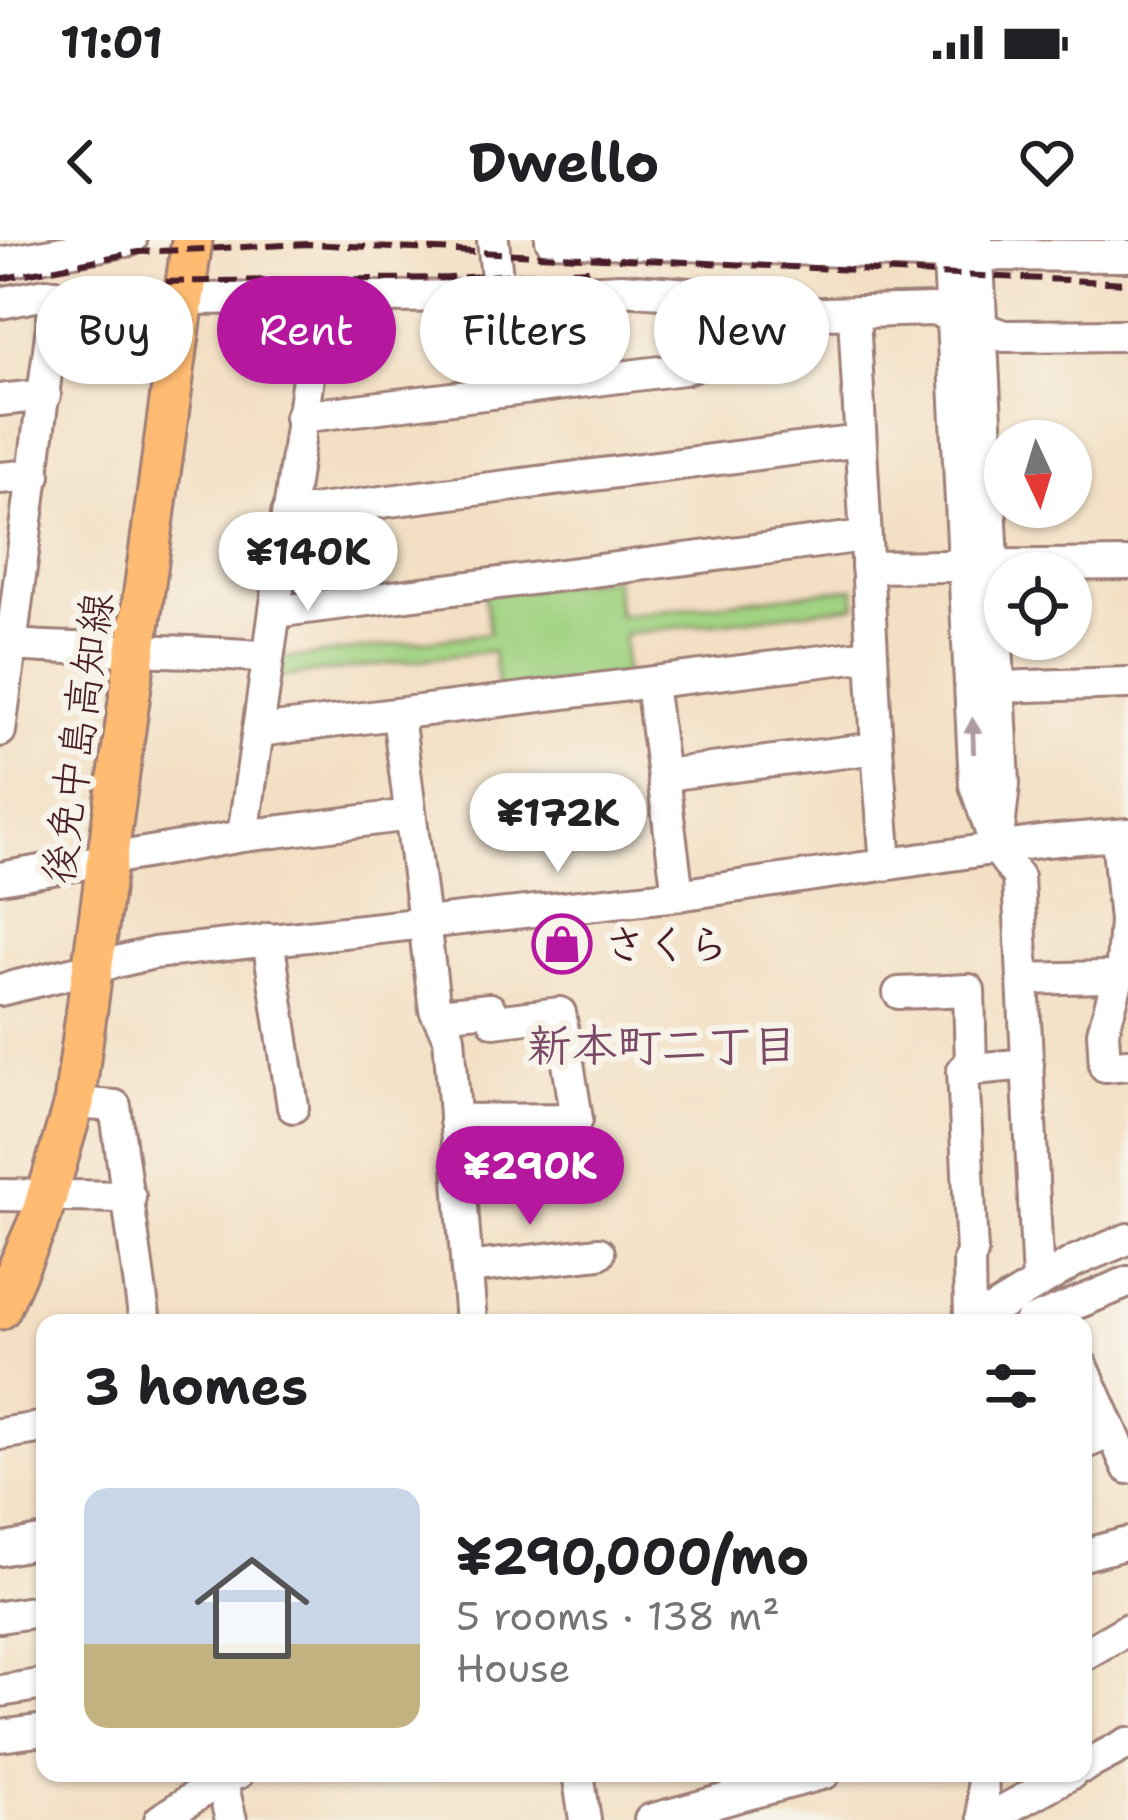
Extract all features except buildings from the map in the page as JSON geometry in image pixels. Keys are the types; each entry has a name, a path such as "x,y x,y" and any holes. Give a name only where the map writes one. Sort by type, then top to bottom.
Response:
{"main road":[{"name":"後免中島高知線","path":"187,276 192,240"},
{"name":"後免中島高知線","path":"0,1309 48,1196 74,1103 173,384"}],"street":[{"path":"0,263 131,240"},
{"path":"494,240 497,276"},
{"path":"551,240 1128,256"},
{"path":"962,248 979,564 975,784 997,849 1018,877 1038,1282"},
{"path":"0,303 36,298"},
{"path":"829,314 934,310 1004,336 1128,335"},
{"path":"854,314 870,655 886,866"},
{"path":"300,417 654,373"},
{"path":"0,731 11,645 11,566 35,475 46,384"},
{"path":"243,836 305,384"},
{"path":"0,400 45,395"},
{"path":"287,514 860,441"},
{"path":"0,478 35,475"},
{"path":"275,612 866,552 979,564 1128,564"},
{"path":"979,564 998,687 1004,784 997,849"},
{"path":"11,645 104,652 175,649 268,657"},
{"path":"259,730 870,655"},
{"path":"998,687 1128,682"},
{"path":"651,683 678,895"},
{"path":"398,715 435,1010 448,1037 471,1314"},
{"path":"664,775 877,748"},
{"path":"0,878 243,836 410,815"},
{"path":"0,989 154,952 678,895 1122,834 1123,964 1103,1032 1105,1066 1128,1064"},
{"path":"268,939 293,1107"},
{"path":"1023,979 1105,977 1117,982"},
{"path":"899,994 969,990 971,1067"},
{"path":"442,1023 448,1013 490,1009 494,1022 560,1013 578,1119 455,1120"},
{"path":"971,1314 963,1070 1028,1064"},
{"path":"74,1103 116,1106 144,1314"},
{"path":"0,1196 130,1197"},
{"path":"986,1314 1075,1261 1128,1240"},
{"path":"467,1268 599,1253"},
{"path":"1061,1314 1128,1282"},
{"path":"1092,1390 1115,1450"},
{"path":"0,1434 36,1428"},
{"path":"0,1550 36,1543"},
{"path":"1092,1553 1128,1543"},
{"path":"0,1617 36,1611"},
{"path":"1092,1650 1128,1629"},
{"path":"0,1691 36,1685"},
{"path":"0,1736 36,1731"},
{"path":"1092,1762 1128,1743"},
{"path":"160,1820 217,1782"},
{"path":"228,1782 231,1820"},
{"path":"579,1782 585,1820"},
{"path":"650,1820 792,1782"},
{"path":"983,1782 985,1820 1055,1782"}],"green space":[{"path":"614,578 619,615 854,588 856,606 624,634 625,675 498,690 493,651 280,677 282,659 489,633 485,594"}],"railway":[{"path":"0,279 138,252 308,244 1128,283"},
{"path":"193,281 449,278 589,270"}],"place":[{"name":"さくら","path":"562,944"}],"district":[{"name":"新本町二丁目","path":"662,1045"}]}
